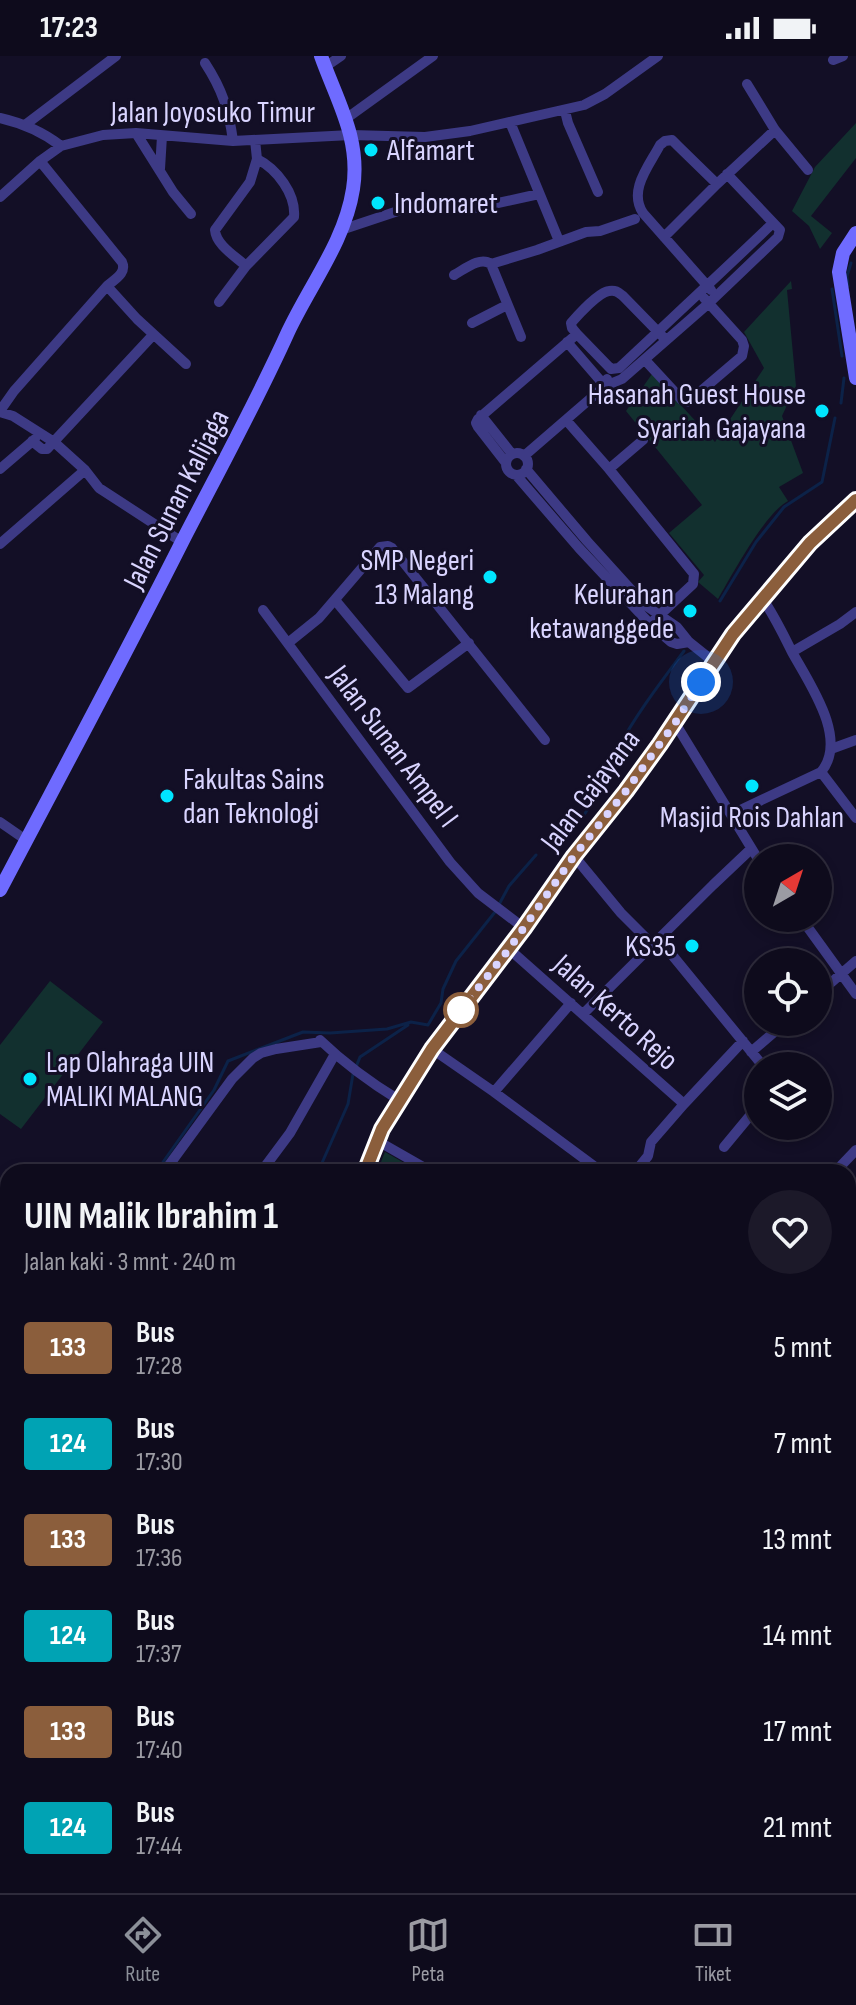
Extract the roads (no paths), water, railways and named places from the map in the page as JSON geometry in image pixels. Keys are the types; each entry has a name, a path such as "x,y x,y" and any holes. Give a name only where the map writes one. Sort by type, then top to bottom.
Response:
{"main road":[{"name":"Jalan Sunan Kalijaga","path":"0,890 125,657 341,230 353,189 354,152 347,118 323,62"},
{"path":"856,233 843,253 839,272 856,378"},
{"name":"Jalan Gajayana","path":"368,1164 376,1140 432,1049 509,949 574,856 626,791 733,634 810,543 856,500"}],"street":[{"path":"25,125 116,56"},
{"path":"323,62 341,56"},
{"path":"347,118 433,56"},
{"name":"Jalan Joyosuko Timur","path":"0,197 61,146 103,135 136,133 233,141 351,135 425,137 565,111 595,100 658,56"},
{"path":"205,63 224,96 233,141"},
{"path":"747,84 775,130 808,170"},
{"path":"565,111 598,192"},
{"path":"0,118 25,125 61,146"},
{"path":"510,122 559,241"},
{"path":"664,237 775,130"},
{"path":"136,133 173,192 191,214"},
{"path":"160,169 162,136"},
{"path":"246,266 216,239 215,230 250,182 257,159 255,140"},
{"path":"645,360 682,400 688,402 738,360 744,351 742,340 713,299 638,204 639,184 665,141 672,140 717,184"},
{"path":"219,302 246,266 290,222 295,211 291,194 282,181 267,163 257,159"},
{"path":"40,161 124,266 123,271 14,391 0,412 13,416 54,442 85,470 99,488 182,542"},
{"path":"524,456 605,386 622,379 645,360 778,237 780,230 727,174"},
{"path":"475,208 539,194"},
{"path":"341,230 410,207"},
{"path":"491,264 635,219"},
{"path":"611,369 619,368 773,223"},
{"path":"454,275 481,261 491,264 521,337"},
{"path":"107,286 153,335 186,364"},
{"path":"611,369 577,334 571,323 601,294 610,291 623,296 666,340"},
{"path":"472,323 507,305"},
{"path":"509,459 518,453 528,462 521,472 511,473 509,459 476,423 481,415 577,334"},
{"path":"32,441 47,449 153,335"},
{"path":"647,341 656,350"},
{"path":"567,342 605,386"},
{"path":"605,386 611,369"},
{"path":"566,420 694,574 693,584 650,624"},
{"path":"0,469 41,433"},
{"path":"609,469 643,440"},
{"path":"0,544 85,470"},
{"path":"521,472 650,624 671,642 689,642"},
{"path":"583,545 645,605 677,627 689,642 714,662"},
{"path":"288,643 319,618 380,547 388,546 545,740"},
{"path":"732,814 821,772 828,764 831,749 829,731 819,701 762,598"},
{"path":"335,600 406,687 469,643"},
{"name":"Jalan Sunan Ampel I","path":"263,610 450,862 478,893 524,928"},
{"path":"792,652 856,612"},
{"path":"675,723 749,844"},
{"path":"831,749 856,740"},
{"path":"821,772 856,818"},
{"path":"0,822 26,840"},
{"path":"574,856 621,913 656,942 751,1052 770,1036"},
{"path":"583,1014 656,942 744,864"},
{"path":"811,932 856,994"},
{"name":"Jalan Kerto Rejo","path":"509,949 583,1014 681,1108"},
{"path":"832,982 856,961"},
{"path":"494,1092 571,1003"},
{"path":"170,1164 232,1079 261,1053 320,1041 373,1084 399,1100"},
{"path":"642,1164 648,1156 651,1142 743,1041"},
{"path":"432,1049 591,1164"},
{"path":"267,1164 339,1058"},
{"path":"724,1147 744,1123"},
{"path":"376,1140 418,1164"}],"waterway":[{"path":"848,286 851,263"},
{"path":"832,289 842,356"},
{"path":"841,403 844,378"},
{"path":"720,601 756,542 784,507 822,482 835,418"},
{"path":"568,833 591,804 633,722 684,651"},
{"path":"162,1164 214,1090 228,1061 303,1032 387,1029 411,1022 428,1025 441,1003 443,989 456,961 495,912 509,886 536,855"},
{"path":"356,1067 360,1057 408,1025"},
{"path":"322,1164 348,1104 353,1074"}],"place":[{"name":"Alfamart","path":"371,150"},
{"name":"Indomaret","path":"378,203"},
{"name":"Hasanah Guest House Syariah Gajayana","path":"822,411"},
{"name":"SMP Negeri 13 Malang","path":"490,577"},
{"name":"Kelurahan ketawanggede","path":"690,611"},
{"name":"Masjid Rois Dahlan","path":"752,786"},
{"name":"Fakultas Sains dan Teknologi","path":"167,796"},
{"name":"KS35","path":"692,946"},
{"name":"Lap Olahraga UIN MALIKI MALANG","path":"30,1079"}]}
